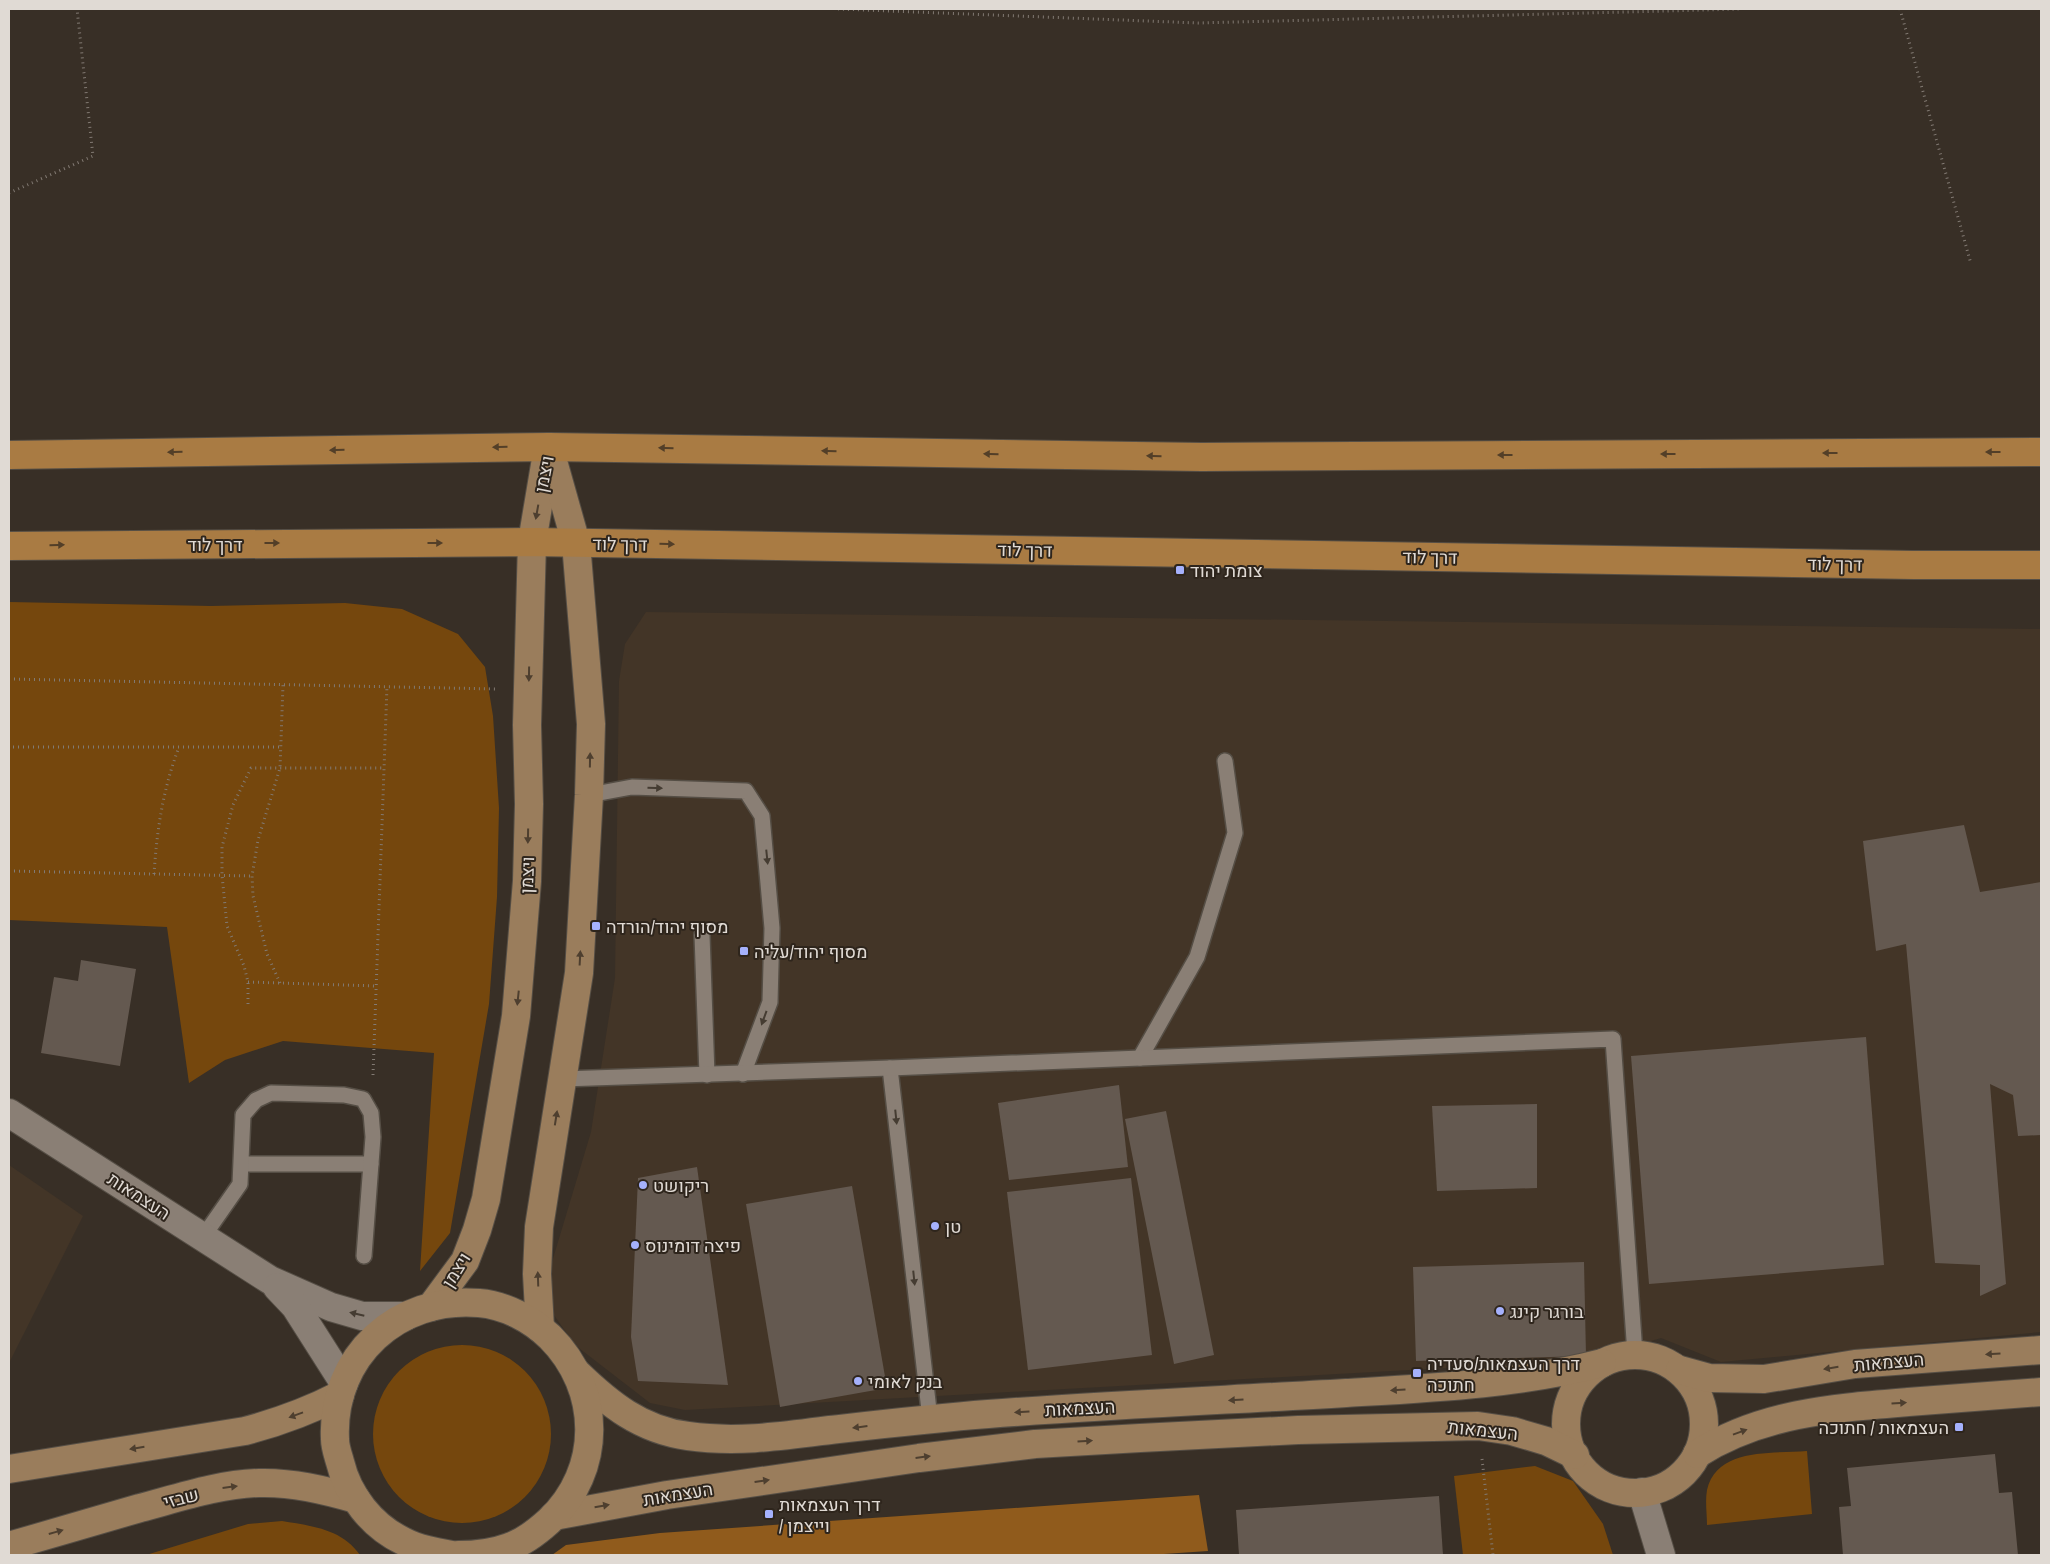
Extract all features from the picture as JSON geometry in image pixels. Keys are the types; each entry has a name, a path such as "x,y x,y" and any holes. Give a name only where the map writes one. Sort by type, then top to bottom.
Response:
{"main road":[{"path":"9,455 548,446 1202,457 2041,452"},
{"name":"דרך לוד","path":"9,546 532,542 1913,565 2041,565"}],"street":[{"name":"ויצמן","path":"432,1307 465,1262 486,1199 516,1016 527,881 529,804 527,725 532,542 548,446"},
{"name":"ויצמן","path":"540,1328 537,1274 539,1227 579,973 591,724 576,543 548,446"},
{"name":"העצמאות","path":"9,1113 270,1280 330,1307 362,1316 406,1316"},
{"name":"העצמאות","path":"270,1280 295,1306 342,1389"},
{"path":"452,1555 427,1551 402,1540 398,1545 366,1513 343,1475 335,1440 337,1405 342,1389 358,1355 383,1329 414,1311 448,1302 481,1303 512,1312 540,1328 564,1352 581,1381 589,1415 588,1450 578,1482 561,1510 538,1531 508,1551 458,1555"},
{"name":"העצמאות","path":"1680,1370 1709,1378 1764,1379 1854,1364 2041,1350"},
{"path":"1635,1354 1651,1356 1680,1370 1693,1384 1702,1401 1705,1420 1702,1444 1691,1465 1674,1481 1652,1491 1633,1493 1614,1489 1596,1480 1582,1467 1570,1447 1566,1427 1568,1407 1576,1388 1589,1372 1602,1362 1635,1354"},
{"name":"העצמאות","path":"576,1372 605,1400 630,1417 657,1428 686,1436 726,1439 778,1436 930,1419 1064,1409 1454,1386 1565,1372 1602,1362"},
{"path":"9,1469 245,1431 279,1422 306,1412 342,1389"},
{"path":"1697,1454 1720,1439 1766,1423 1804,1413 1854,1406 2041,1392"},
{"name":"העצמאות","path":"554,1516 677,1493 919,1458 1035,1444 1288,1430 1440,1425 1478,1426 1512,1431 1546,1441 1575,1455"},
{"name":"שבזי","path":"9,1546 162,1502 221,1488 258,1483 289,1484 323,1489 356,1499"},
{"path":"1642,1492 1661,1555"}],"lane":[{"path":"1140,1058 1198,957 1235,833 1225,762"},
{"path":"589,795 632,787 746,791 762,816 772,928 770,1002 743,1074"},
{"path":"702,935 706,1075"},
{"path":"562,1079 743,1074 1613,1039 1635,1354"},
{"path":"890,1068 930,1419"},
{"path":"203,1237 240,1184 243,1115 256,1100 271,1094 344,1095 363,1099 371,1113 373,1137 364,1256"},
{"path":"242,1164 371,1164"}],"path":[{"path":"9,193 93,156 77,9"},
{"path":"838,9 1198,23 1742,9"},
{"path":"1900,9 1971,264"},
{"path":"9,679 499,689"},
{"path":"280,983 267,954 253,896 252,876 258,840 280,768 283,684"},
{"path":"371,1113 387,686"},
{"path":"13,747 281,747"},
{"path":"154,874 156,841 162,799 179,747"},
{"path":"248,1004 248,982 244,966 227,926 222,875 222,847 233,805 251,768 384,768"},
{"path":"9,871 252,876"},
{"path":"248,982 376,986"},
{"path":"1478,1426 1493,1555"}],"shaded area":[{"path":"9,602 211,606 345,603 402,609 458,634 485,667 493,716 499,808 497,897 489,1004 450,1233 420,1271 434,1053 283,1041 225,1060 189,1083 167,927 9,920"},
{"path":"646,612 2041,629 2041,1332 1721,1362 1661,1338 1597,1357 1554,1362 685,1410 650,1403 575,1345 549,1308 552,1262 591,1132 615,978 619,681 625,644"},
{"path":"9,1165 83,1216 9,1363"},
{"path":"453,1345 471,1345 504,1355 519,1365 531,1377 541,1392 547,1408 551,1434 547,1460 541,1476 531,1491 519,1503 504,1513 488,1519 471,1523 453,1523 420,1513 405,1503 393,1491 383,1476 377,1460 373,1443 373,1425 383,1392 393,1377 405,1365 420,1355 436,1349"},
{"path":"1807,1451 1812,1514 1707,1525 1707,1490 1713,1476 1722,1466 1748,1455"},
{"path":"1535,1466 1573,1481 1603,1524 1613,1555 1463,1555 1454,1476"},
{"path":"1199,1495 1208,1551 1149,1555 552,1555 566,1545 660,1533"},
{"path":"282,1521 326,1530 344,1539 360,1555 146,1555 248,1524"}],"building":[{"path":"1964,825 1980,892 2041,882 2041,1135 2018,1136 2013,1095 1990,1084 2006,1284 1980,1296 1980,1265 1935,1263 1906,944 1876,951 1863,841"},
{"path":"81,960 136,969 120,1066 41,1053 54,977 78,981"},
{"path":"1866,1037 1884,1265 1649,1284 1631,1056"},
{"path":"1119,1085 1128,1167 1009,1180 998,1103"},
{"path":"1537,1104 1537,1188 1437,1191 1432,1106"},
{"path":"1166,1111 1214,1355 1174,1364 1125,1119"},
{"path":"697,1167 728,1385 638,1381 631,1337 638,1178"},
{"path":"1131,1178 1152,1355 1028,1370 1007,1192"},
{"path":"852,1186 887,1388 780,1407 746,1204"},
{"name":"בורגר קינג","path":"1584,1262 1586,1356 1416,1361 1413,1267"},
{"path":"1995,1454 1999,1493 2012,1492 2018,1555 1843,1555 1839,1507 1851,1506 1847,1468"},
{"path":"1439,1496 1443,1555 1239,1555 1236,1510"}],"place":[{"name":"צומת יהוד","path":"1180,570"},
{"name":"מסוף יהוד/הורדה","path":"596,926"},
{"name":"מסוף יהוד/עליה","path":"744,951"},
{"name":"ריקושט","path":"643,1185"},
{"name":"טן","path":"935,1226"},
{"name":"פיצה דומינוס","path":"635,1245"},
{"name":"בורגר קינג","path":"1500,1311"},
{"name":"דרך העצמאות/סעדיה חתוכה","path":"1417,1373"},
{"name":"בנק לאומי","path":"858,1381"},
{"name":"העצמאות / חתוכה","path":"1959,1427"},
{"name":"דרך העצמאות / וייצמן","path":"769,1514"}]}
